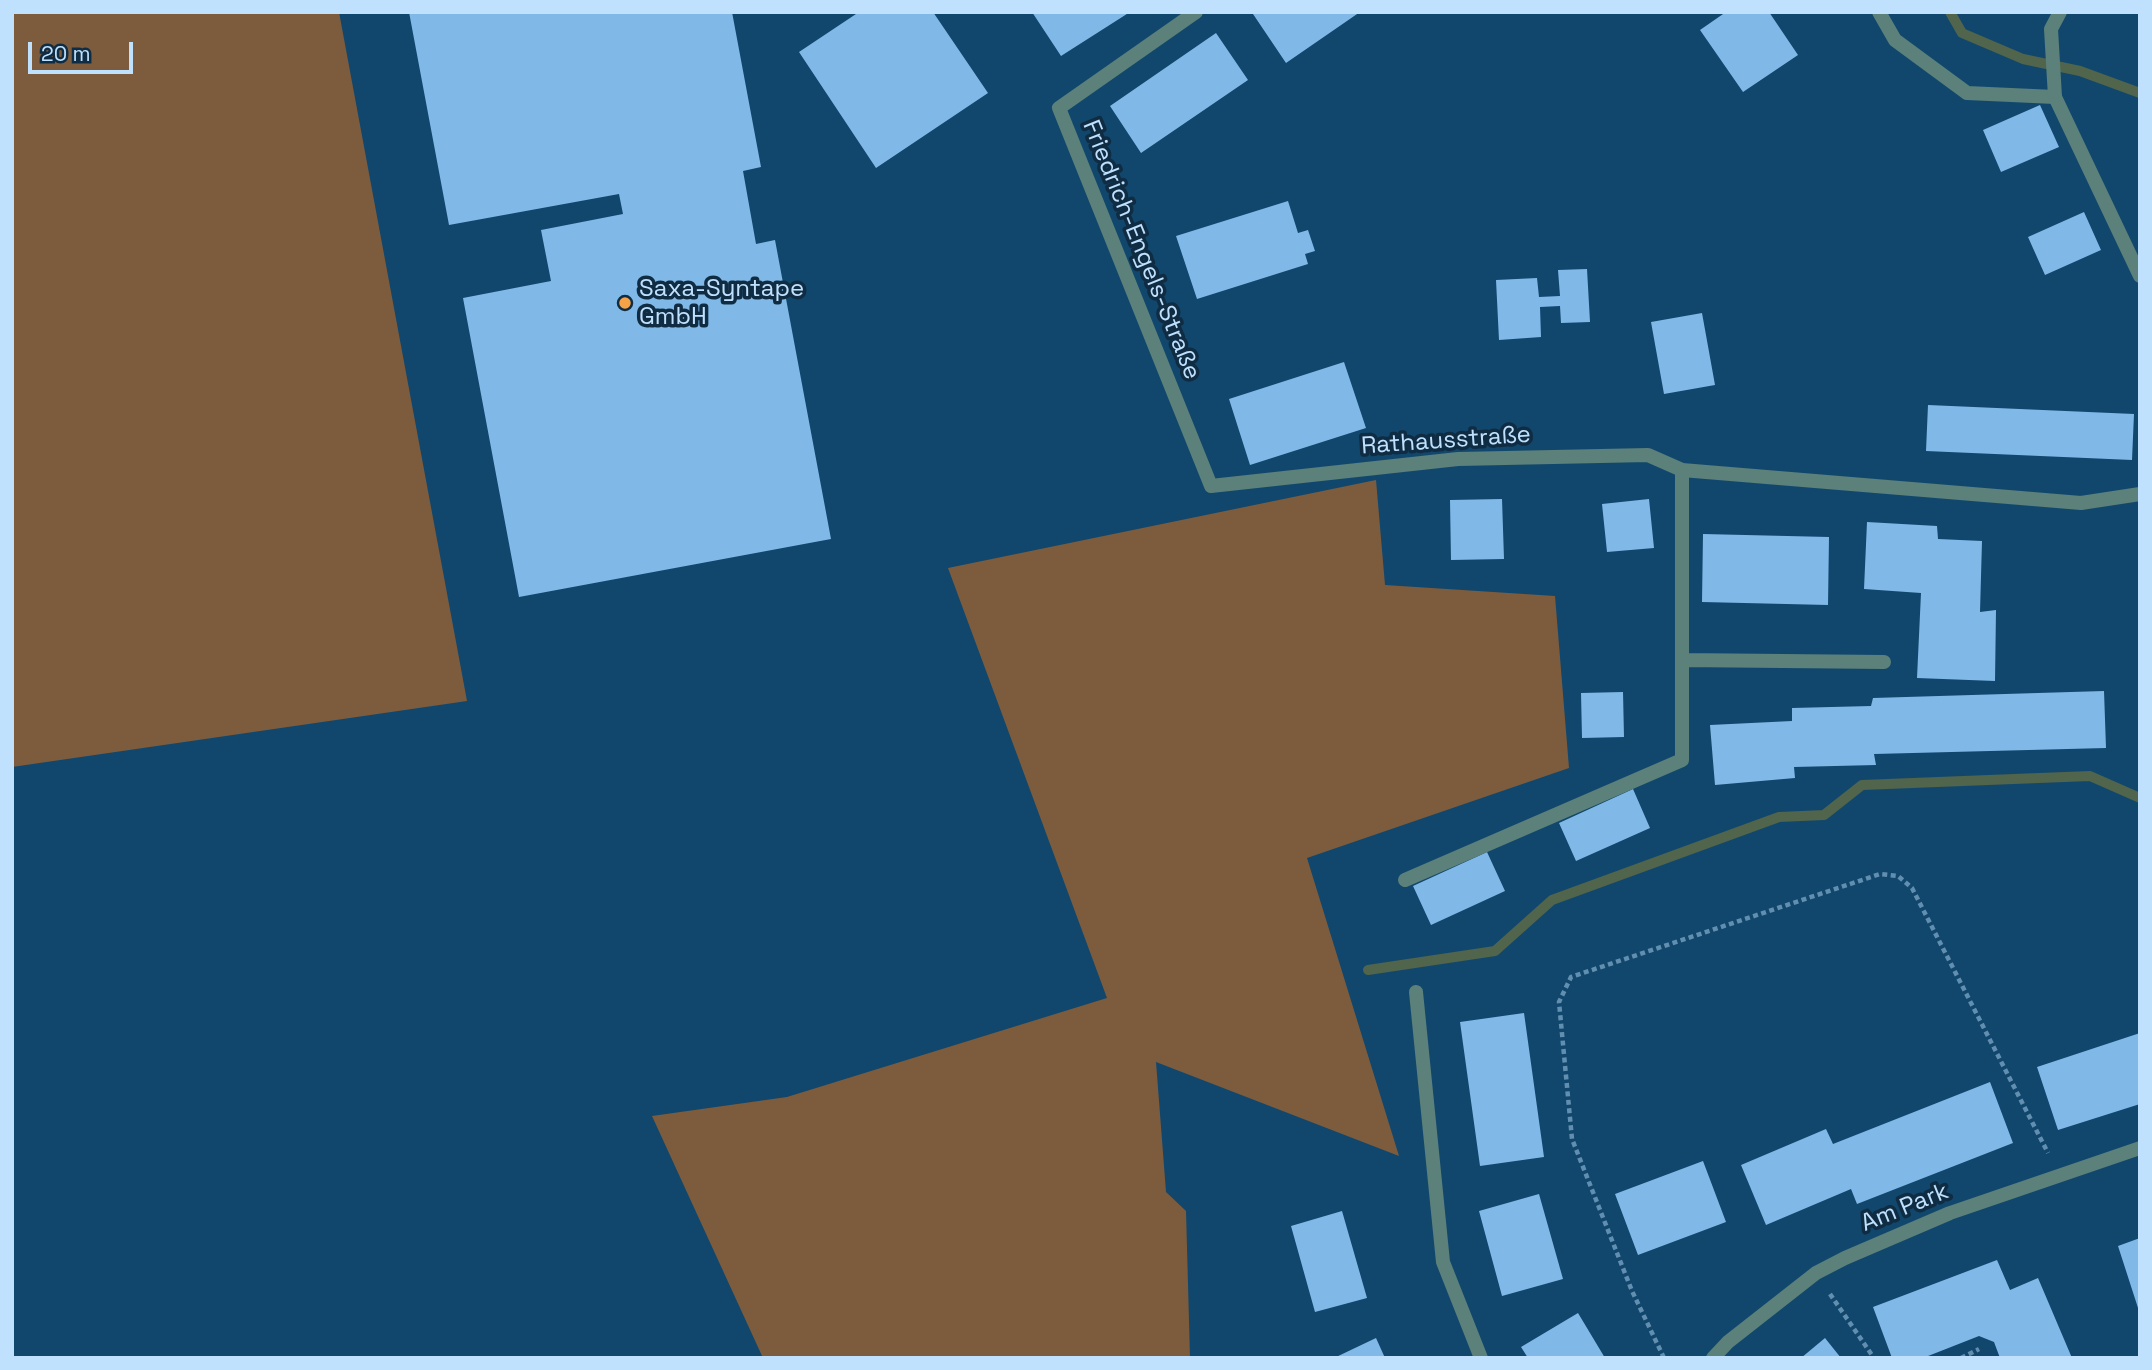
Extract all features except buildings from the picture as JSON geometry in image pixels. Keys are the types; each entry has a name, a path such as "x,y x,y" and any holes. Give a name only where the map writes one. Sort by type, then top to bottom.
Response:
{"street":[{"name":"Friedrich-Engels-Straße","path":"1196,12 1059,108 1211,486"},
{"path":"1880,12 1895,40 1967,93 2055,91"},
{"path":"2060,12 2051,29 2055,91 2140,276"},
{"name":"Rathausstraße","path":"1211,486 1458,459 1648,455 1682,470 2081,503 2140,494"},
{"path":"1405,880 1682,760 1682,470"},
{"path":"1682,660 1884,662"},
{"path":"1416,992 1443,1262 1481,1358"},
{"name":"Am Park","path":"1713,1358 1728,1342 1816,1273 1845,1258 1950,1213 2140,1148"}],"path":[{"path":"1664,1358 1632,1291 1572,1139 1559,1002 1571,977 1880,874 1898,876 1912,888 2059,1176"},
{"path":"1816,1273 1874,1358"},
{"path":"1961,1358 1979,1349"}],"shaded area":[{"path":"12,12 339,12 467,701 12,767"},
{"path":"1376,480 1385,585 1555,596 1569,768 1307,858 1399,1156 1156,1062 1166,1192 1186,1211 1190,1358 763,1358 652,1116 787,1097 1107,998 948,568"}],"waterway":[{"path":"1950,12 1962,33 2023,59 2080,71 2140,93"},
{"path":"1368,970 1495,951 1552,900 1779,817 1824,815 1862,785 2090,776 2140,798"}],"place":[{"name":"Saxa-Syntape GmbH","path":"625,303"}]}
